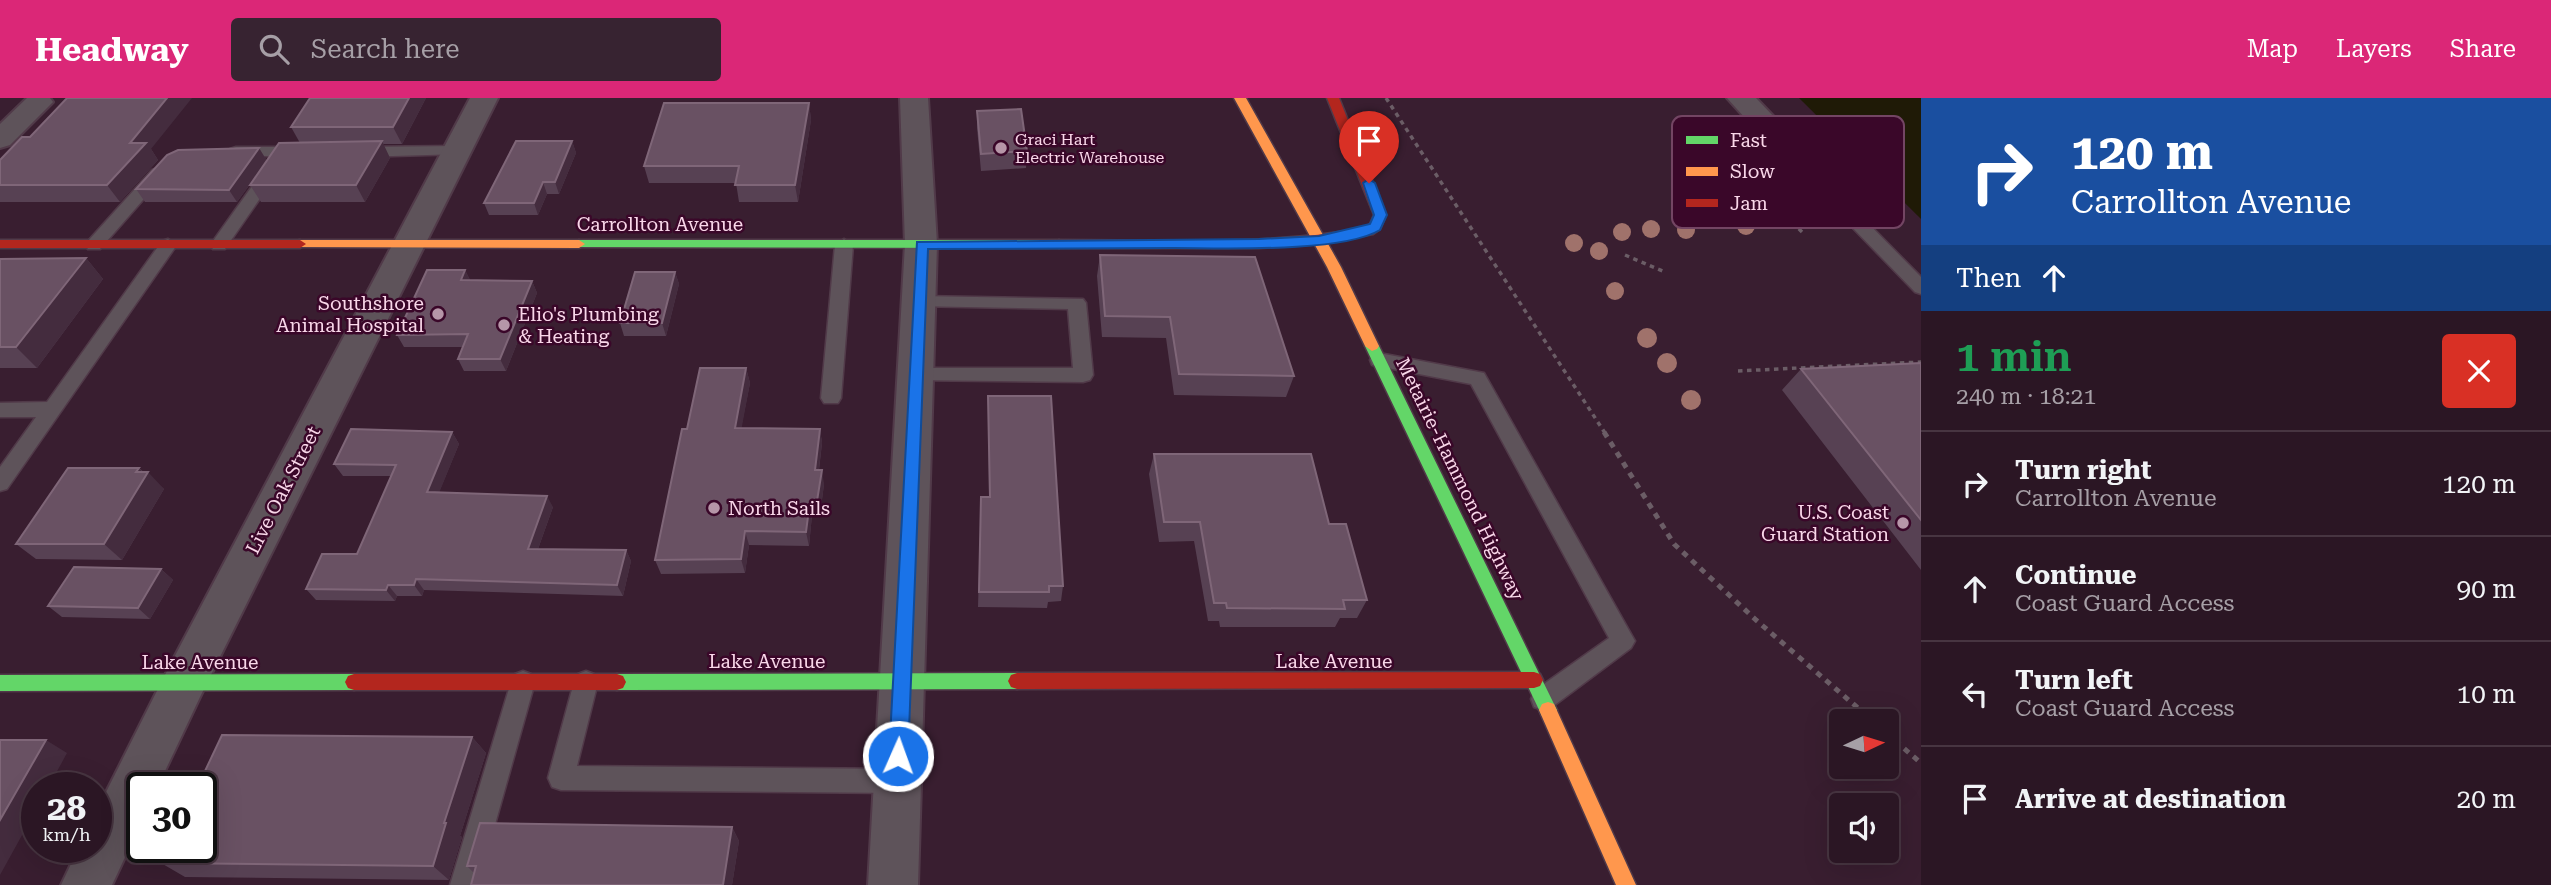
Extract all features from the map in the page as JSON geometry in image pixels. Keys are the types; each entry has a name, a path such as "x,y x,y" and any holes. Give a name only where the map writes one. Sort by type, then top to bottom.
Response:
{"street":[{"name":"Live Oak Street","path":"86,885 184,683 484,98"},
{"path":"893,885 921,244 915,98"},
{"name":"Metairie-Hammond Highway","path":"1240,98 1319,240 1379,360 1538,690 1626,885"},
{"name":"Carrollton Avenue","path":"0,244 1259,244 1319,240 1368,231 1376,227 1380,215 1333,98"},
{"path":"1741,98 1758,116"},
{"path":"0,139 41,100"},
{"name":"Lake Avenue","path":"0,683 902,682 1538,690"}],"lane":[{"path":"215,152 457,151"},
{"path":"219,245 284,152"},
{"path":"94,245 168,162"},
{"path":"1863,228 1921,288"},
{"path":"0,483 168,245"},
{"path":"831,398 844,245"},
{"path":"916,375 1083,374 1077,303 919,302"},
{"path":"1379,360 1477,378 1623,641 1538,690"},
{"path":"0,410 52,409"},
{"path":"464,885 523,682"},
{"path":"586,682 561,778 897,781"}],"path":[{"path":"1386,98 1558,359 1674,544 1860,709"},
{"path":"1798,228 1802,232"},
{"path":"1625,255 1665,272"},
{"path":"1738,371 1921,362"},
{"path":"1823,368 1828,374"},
{"path":"1899,744 1921,762"}],"shaded area":[{"path":"1799,98 1921,98 1921,219 1904,202 1904,116 1817,116"}],"building":[{"path":"67,98 167,98 130,143 146,143 107,185 0,185 0,160 22,137 30,137"},
{"path":"310,98 409,98 393,127 291,127"},
{"path":"664,103 809,103 795,185 735,185 739,166 644,166"},
{"path":"1021,109 1027,151 981,154 977,111"},
{"path":"382,141 356,185 250,185 279,143"},
{"path":"516,141 572,141 555,182 543,182 534,203 484,203"},
{"path":"259,148 229,190 136,189 167,155 178,150"},
{"path":"1100,255 1255,257 1294,376 1179,374 1170,317 1105,316"},
{"path":"86,258 16,347 0,347 0,259"},
{"path":"427,270 465,270 461,280 532,281 500,359 458,359 468,334 397,335"},
{"path":"635,272 675,272 662,323 620,323"},
{"path":"1921,363 1921,520 1801,369"},
{"path":"700,368 746,368 735,428 820,429 815,470 822,470 817,501 810,501 806,532 745,531 741,559 655,560 682,429 687,429"},
{"path":"988,396 1051,396 1063,586 1049,586 1049,592 979,592 981,497 990,497"},
{"path":"351,429 452,432 427,492 547,496 528,549 626,550 617,585 416,579 414,585 388,585 386,590 306,589 322,554 357,554 396,465 334,464"},
{"path":"1154,454 1311,454 1329,524 1346,524 1367,600 1343,600 1345,609 1227,608 1226,603 1214,603 1200,522 1164,522"},
{"path":"68,468 139,468 136,472 148,472 104,544 16,544"},
{"path":"74,567 161,569 138,608 48,606"},
{"path":"222,735 472,737 433,866 161,863 217,863 217,772 205,772"},
{"path":"0,740 46,740 28,772 21,772 21,783 0,820"},
{"path":"480,823 732,827 723,885 471,885 476,866 467,866"}],"traffic: fast":[{"path":"579,244 1059,244"},
{"path":"1372,346 1548,710"},
{"path":"617,682 1017,681"},
{"path":"0,683 354,682"}],"traffic: slow":[{"path":"1240,98 1334,267 1372,346"},
{"path":"300,244 579,244"},
{"path":"1548,710 1626,885"}],"traffic: jam":[{"path":"1059,244 1259,244 1321,240 1369,231 1376,226 1380,215 1333,98"},
{"path":"0,244 300,244"},
{"path":"1017,681 1534,680"},
{"path":"354,682 617,682"}],"place":[{"name":"Graci Hart Electric Warehouse","path":"1001,148"},
{"name":"Southshore Animal Hospital","path":"438,314"},
{"name":"Elio's Plumbing & Heating","path":"504,325"},
{"name":"North Sails","path":"714,508"},
{"name":"U.S. Coast Guard Station","path":"1903,523"}],"route":[{"path":"898,756 921,244 1259,244 1319,240 1368,231 1376,227 1380,215 1369,183"}]}
